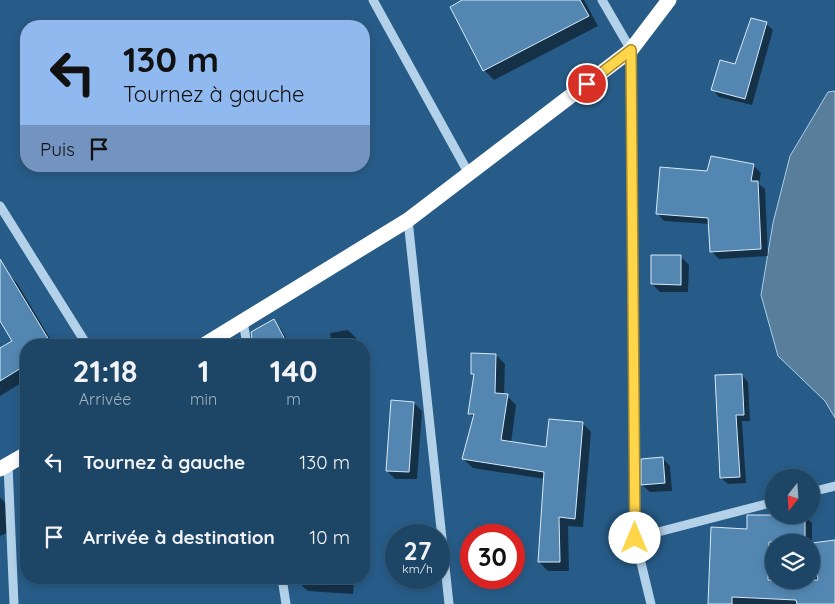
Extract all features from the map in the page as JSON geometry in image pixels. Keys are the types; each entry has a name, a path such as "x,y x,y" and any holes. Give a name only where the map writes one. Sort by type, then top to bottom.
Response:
{"highway":[{"path":"214,339 408,220 631,50 669,0"},
{"path":"4,467 20,458"}],"street":[{"path":"373,0 469,174"},
{"path":"602,0 631,50 635,538 651,604"},
{"path":"0,206 83,339"},
{"path":"408,220 449,604"},
{"path":"243,321 246,339"},
{"path":"4,467 14,604"},
{"path":"820,490 835,486"},
{"path":"635,538 765,504"},
{"path":"283,584 286,604"}],"water":[{"path":"835,91 835,418 825,401 778,356 761,295 773,223 790,156 828,92"}],"building":[{"path":"462,0 580,0 589,16 483,71 450,7"},
{"path":"751,18 767,22 745,99 711,90 720,60 735,64"},
{"path":"711,156 754,164 751,181 758,181 761,249 710,252 708,218 656,214 660,167 707,171"},
{"path":"651,255 681,255 681,285 651,284"},
{"path":"0,259 48,339 20,339 20,369 0,381 0,348 12,341 0,321"},
{"path":"274,319 285,339 252,339 251,332"},
{"path":"471,353 496,354 495,393 508,394 501,440 546,447 549,419 583,422 575,519 559,517 560,562 538,562 544,472 462,459 474,414 468,414 474,374 471,374"},
{"path":"742,374 744,415 736,415 740,477 720,478 715,375"},
{"path":"391,400 414,402 409,472 386,471"},
{"path":"663,457 665,483 641,485 641,459"},
{"path":"747,515 765,515 765,524 805,524 805,534 765,534 765,589 820,589 820,542 835,540 835,604 797,604 796,600 732,597 732,604 708,604 711,527 747,529"}],"route":[{"path":"587,84 631,50 635,538"}]}
